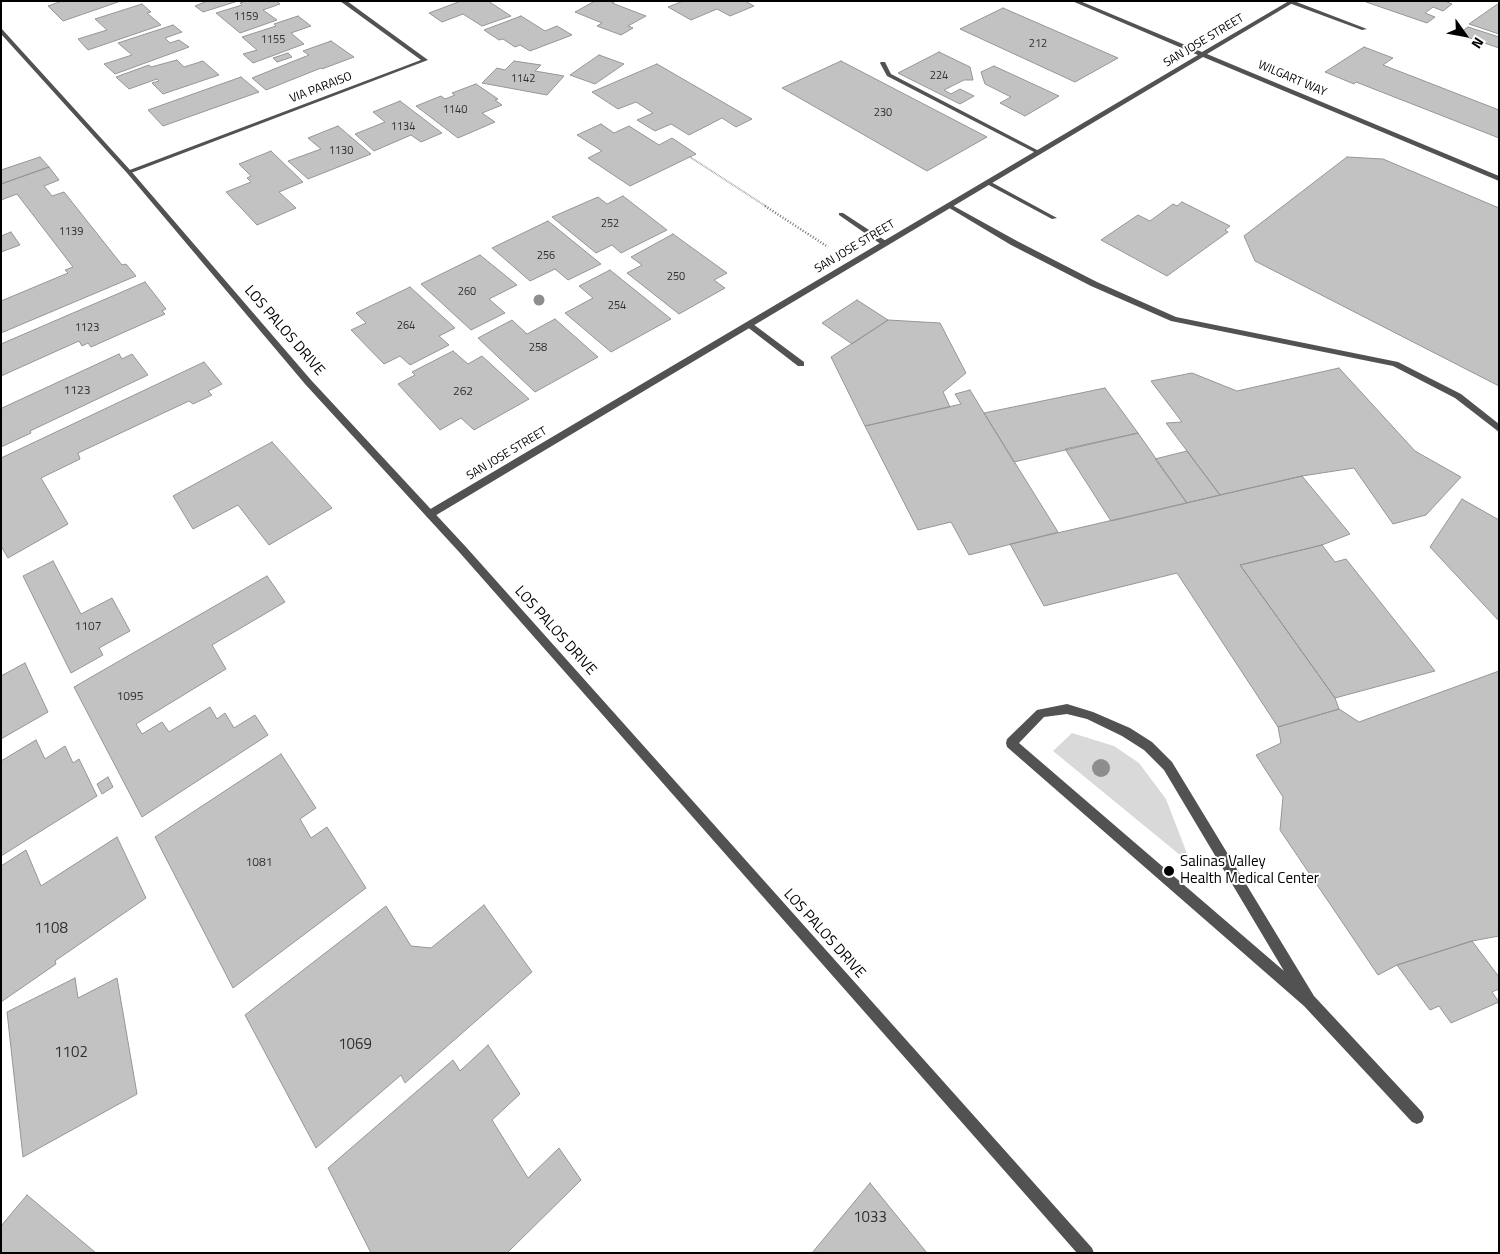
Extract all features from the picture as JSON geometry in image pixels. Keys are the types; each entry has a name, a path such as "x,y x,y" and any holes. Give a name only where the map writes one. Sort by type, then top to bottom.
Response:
{"street":[{"name":"VIA PARAISO","path":"130,172 425,60 343,1"},
{"name":"WILGART WAY","path":"1075,1 1499,179"},
{"name":"SAN JOSE STREET","path":"430,514 1292,2"},
{"path":"1292,2 1364,29"},
{"name":"LOS PALOS DRIVE","path":"1,30 130,172 308,382 430,514 1087,1253"},
{"path":"883,62 889,76 1038,152"},
{"path":"987,182 1054,218"},
{"path":"948,205 1014,243 1094,284 1174,319 1395,364 1458,396 1499,429"},
{"path":"841,214 885,243"},
{"path":"749,324 801,364"},
{"path":"1309,1000 1168,766 1148,746 1126,732 1089,715 1067,709 1041,713 1011,743 1309,1000 1417,1117"}],"path":[{"path":"690,157 828,247"}],"shaded area":[{"path":"1072,733 1114,746 1139,763 1166,799 1191,864 1053,751"}],"building":[{"path":"62,1 121,1 63,21 48,6"},
{"path":"204,1 238,1 203,12 195,6"},
{"path":"246,1 277,1 280,4 263,10 277,20 240,33 216,13 242,5 240,3"},
{"path":"461,1 488,1 511,16 482,26 463,14 442,22 429,13"},
{"path":"595,1 616,1 612,3 646,16 628,26 633,28 621,35 597,26 602,23 575,12"},
{"path":"683,1 745,1 754,6 730,16 717,9 691,20 668,7"},
{"path":"1445,1 1452,4 1443,11 1433,7 1425,13 1435,17 1427,23 1366,2"},
{"path":"1499,3 1499,34 1469,24"},
{"path":"142,4 151,12 147,13 161,25 88,50 78,39 107,30 95,19"},
{"path":"1003,8 1118,58 1075,82 960,29"},
{"path":"298,16 311,26 291,33 304,44 253,63 243,54 257,50 242,37 276,26 274,24"},
{"path":"521,16 545,31 557,26 572,35 530,51 520,45 515,47 503,39 499,40 484,30"},
{"path":"173,25 182,32 165,38 170,43 179,40 189,47 115,74 104,64 132,55 118,43"},
{"path":"1468,27 1499,37 1499,48 1458,34"},
{"path":"331,41 354,57 266,90 252,78 309,55 303,51"},
{"path":"1364,47 1393,58 1383,65 1499,110 1499,138 1356,82 1354,84 1325,72"},
{"path":"939,52 970,67 973,80 964,80 944,90 951,94 960,89 974,96 960,104 898,73"},
{"path":"288,53 292,57 277,62 273,58"},
{"path":"599,55 624,64 595,84 570,75"},
{"path":"177,60 184,67 203,61 219,75 163,94 152,83 159,81 157,79 129,89 116,77 149,65 151,67"},
{"path":"514,61 541,65 535,71 564,76 547,95 482,83 497,68 505,70"},
{"path":"841,61 987,137 927,171 782,88"},
{"path":"657,64 752,119 736,127 722,118 689,135 671,124 655,131 637,120 653,113 636,102 618,109 592,92"},
{"path":"994,66 1059,96 1025,116 1000,103 1011,97 985,84 981,72"},
{"path":"241,77 259,92 163,126 148,110"},
{"path":"476,84 498,99 495,100 502,105 482,113 495,122 458,138 416,106 441,96 445,99 455,95 452,93"},
{"path":"400,101 442,133 421,142 411,135 374,151 355,134 385,122 373,112"},
{"path":"601,124 614,133 629,126 659,145 672,138 696,154 630,186 588,158 602,151 577,135"},
{"path":"338,126 371,154 308,179 288,161 321,149 308,138"},
{"path":"271,151 303,182 279,192 296,208 257,225 226,192 251,182 247,178 251,176 239,164"},
{"path":"40,157 49,167 1,184 1,170"},
{"path":"1347,157 1383,159 1499,208 1499,386 1255,261 1244,236"},
{"path":"49,167 59,180 44,186 52,196 64,192 122,265 126,264 136,276 1,333 1,301 68,273 65,270 73,267 17,194 1,200 1,184"},
{"path":"623,196 667,230 621,253 612,245 596,253 552,217 598,197 607,204"},
{"path":"1182,202 1230,226 1225,230 1228,232 1167,276 1101,240 1138,215 1150,221 1173,204 1177,206"},
{"path":"548,221 601,264 568,280 555,269 530,281 492,248"},
{"path":"11,232 20,245 1,252 1,236"},
{"path":"673,234 727,273 714,280 725,288 679,314 627,273 642,265 631,257"},
{"path":"480,255 517,285 489,299 505,313 471,330 421,284"},
{"path":"610,270 671,319 611,352 565,313 593,298 579,286"},
{"path":"145,282 166,309 162,311 165,314 91,347 88,343 82,346 79,341 1,376 1,344"},
{"path":"410,287 455,328 439,336 449,345 410,365 400,356 384,364 351,330 366,323 356,313"},
{"path":"857,300 888,320 852,344 822,323"},
{"path":"555,319 598,357 535,392 478,338 512,320 527,334"},
{"path":"888,320 940,323 966,373 943,392 950,407 865,426 831,357"},
{"path":"453,351 468,364 482,356 529,399 474,430 461,418 440,430 398,384 415,375 412,372"},
{"path":"119,354 122,359 132,354 148,375 30,431 31,433 1,447 1,406 2,408"},
{"path":"204,362 222,384 208,391 212,395 193,404 189,401 78,453 80,459 41,478 68,524 8,558 1,546 1,458"},
{"path":"1339,368 1415,451 1461,477 1426,515 1393,524 1354,468 1302,476 1220,495 1166,423 1182,422 1151,381 1192,373 1237,391"},
{"path":"1105,388 1138,433 1014,462 984,413"},
{"path":"970,390 1058,532 969,555 951,522 918,530 865,426 961,404 955,394"},
{"path":"1138,433 1187,503 1111,521 1065,449"},
{"path":"272,442 332,508 269,545 238,505 193,529 173,496"},
{"path":"1187,451 1220,495 1187,503 1155,459"},
{"path":"1302,476 1350,534 1322,545 1240,565 1335,698 1339,709 1278,727 1177,573 1044,606 1010,544"},
{"path":"1462,499 1499,520 1499,621 1430,547"},
{"path":"1322,545 1335,562 1346,559 1435,671 1335,698 1240,565"},
{"path":"53,561 81,614 112,598 130,631 99,648 103,655 71,673 23,576"},
{"path":"267,576 285,602 212,645 226,669 136,724 142,734 162,722 169,732 210,707 217,719 225,713 234,728 255,715 268,735 142,817 74,687"},
{"path":"25,663 48,712 1,739 1,676"},
{"path":"1499,671 1499,936 1472,941 1397,965 1378,975 1280,830 1283,797 1256,755 1281,743 1278,727 1339,709 1359,722"},
{"path":"36,740 45,759 65,746 73,763 79,759 97,796 1,856 1,761"},
{"path":"281,754 316,808 300,819 311,838 327,827 366,888 233,988 155,837"},
{"path":"108,777 113,787 102,794 97,784"},
{"path":"117,837 146,898 55,961 56,964 1,1002 1,866 26,850 41,886"},
{"path":"484,905 532,972 405,1083 401,1075 316,1148 245,1015 386,906 411,946 431,948"},
{"path":"1472,941 1499,977 1499,989 1492,992 1499,1002 1451,1023 1439,1006 1430,1010 1397,965"},
{"path":"75,978 78,998 117,978 137,1094 23,1157 7,1012"},
{"path":"488,1045 520,1094 492,1120 528,1178 559,1148 581,1180 507,1253 371,1253 328,1168 453,1060 460,1071"},
{"path":"870,1183 927,1253 812,1253"},
{"path":"27,1195 96,1253 1,1253 1,1226"}],"place":[{"name":"Salinas Valley Health Medical Center","path":"1169,871"}]}
